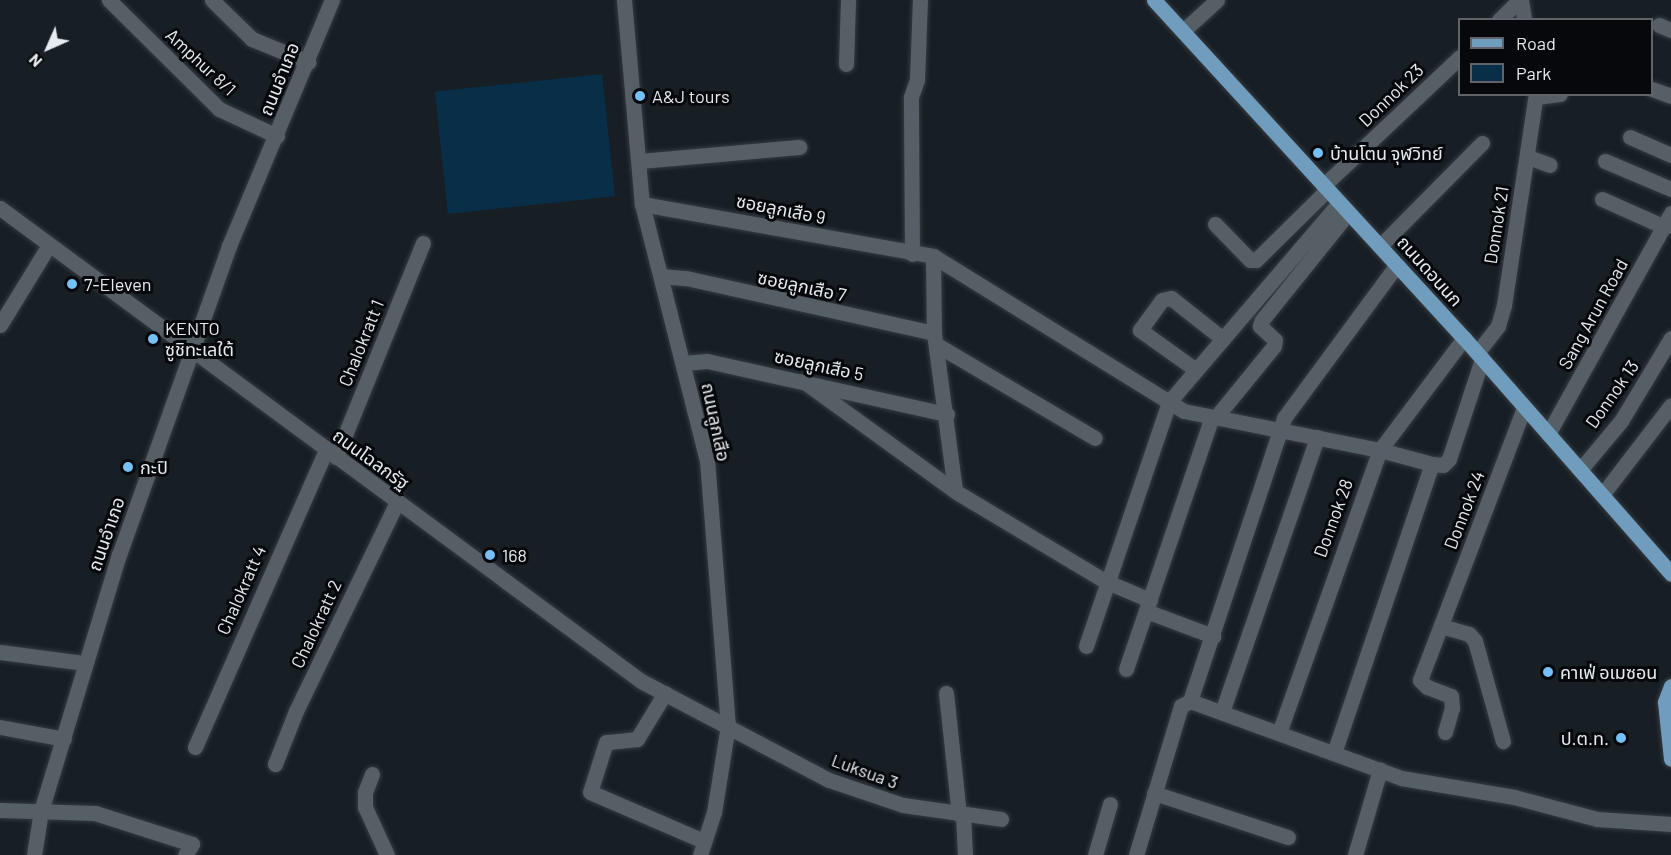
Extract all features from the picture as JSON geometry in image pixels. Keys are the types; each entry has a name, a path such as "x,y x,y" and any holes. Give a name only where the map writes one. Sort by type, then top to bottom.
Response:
{"main road":[{"name":"ถนนดอนนก","path":"1154,0 1464,338 1671,574"},
{"path":"1671,686 1665,702 1671,759"}],"street":[{"name":"Amphur 8/1","path":"109,0 219,109 277,136"},
{"path":"212,0 252,39 308,62"},
{"name":"ถนนอำเภอ","path":"34,855 41,811 85,663 191,352 229,246 308,62 332,0"},
{"name":"ถนนลูกเสือ","path":"624,0 642,204 707,460 728,725 724,761 702,848"},
{"path":"846,63 849,0"},
{"path":"912,254 912,97 917,80 920,0"},
{"path":"1183,31 1217,0"},
{"path":"1501,18 1520,0"},
{"path":"1520,0 1524,18"},
{"name":"Donnok 23","path":"1215,224 1250,260 1256,260 1325,188 1458,59"},
{"path":"1653,89 1671,96"},
{"name":"Donnok 21","path":"1480,356 1498,326 1504,305 1536,96"},
{"path":"1630,137 1671,155"},
{"path":"1380,246 1482,143"},
{"path":"639,161 799,147"},
{"path":"1528,157 1550,165"},
{"path":"1605,161 1671,189"},
{"path":"1602,199 1668,220"},
{"name":"ซอยลูกเสือ 9","path":"642,204 933,256"},
{"name":"ถนนโฉลกรัฐ","path":"0,208 533,604 664,693 728,725"},
{"path":"1086,646 1105,581 1169,402 1222,339 1344,208"},
{"path":"1126,669 1214,417 1275,346 1275,340 1260,326 1262,320 1344,208"},
{"name":"Sang Arun Road","path":"1548,434 1668,220"},
{"name":"Chalokratt 1","path":"331,453 423,243"},
{"path":"0,325 49,245"},
{"path":"933,256 1184,411 1283,429 1432,464 1443,465 1449,459 1480,356"},
{"path":"933,256 936,339 955,491"},
{"path":"1136,855 1180,706 1190,701 1283,429 1284,418 1397,265"},
{"name":"ซอยลูกเสือ 7","path":"661,276 686,278 936,339 1095,438"},
{"path":"1196,370 1140,330 1162,300 1171,298 1222,339"},
{"name":"Donnok 28","path":"1279,733 1380,450 1464,338"},
{"name":"Donnok 13","path":"1580,470 1621,421 1671,338"},
{"name":"ซอยลูกเสือ 5","path":"683,363 707,361 947,414"},
{"path":"803,381 955,491 1105,581 1148,605 1213,636"},
{"path":"1602,495 1671,405"},
{"name":"Donnok 24","path":"1445,732 1452,708 1450,696 1427,687 1420,680 1524,408"},
{"path":"1222,712 1317,437"},
{"name":"Chalokratt 4","path":"195,747 331,453"},
{"path":"1334,753 1432,464"},
{"name":"Chalokratt 2","path":"275,764 296,711 397,502"},
{"path":"1441,626 1469,634 1475,641 1503,741"},
{"path":"0,652 85,663"},
{"path":"664,693 637,739 606,742 590,792 702,848"},
{"path":"946,693 965,855"},
{"path":"1190,701 1401,778 1514,796 1597,819 1671,824"},
{"name":"Luksua 3","path":"728,725 829,780 903,805 1001,819"},
{"path":"0,726 64,739"},
{"path":"1355,855 1380,770"},
{"path":"372,774 365,792 364,807 387,855"},
{"path":"1154,793 1288,837"},
{"path":"1095,855 1110,804"},
{"path":"0,810 95,813 188,849"}],"green space":[{"path":"602,74 615,196 448,214 435,92"}],"place":[{"name":"A&J tours","path":"640,96"},
{"name":"บ้านโตน จุฬวิทย์","path":"1318,153"},
{"name":"7-Eleven","path":"72,284"},
{"name":"KENTO ซูชิทะเลใต้","path":"153,339"},
{"name":"กะปิ","path":"128,467"},
{"name":"168","path":"490,555"},
{"name":"คาเฟ่ อเมซอน","path":"1548,672"},
{"name":"ป.ต.ท.","path":"1621,738"}]}
